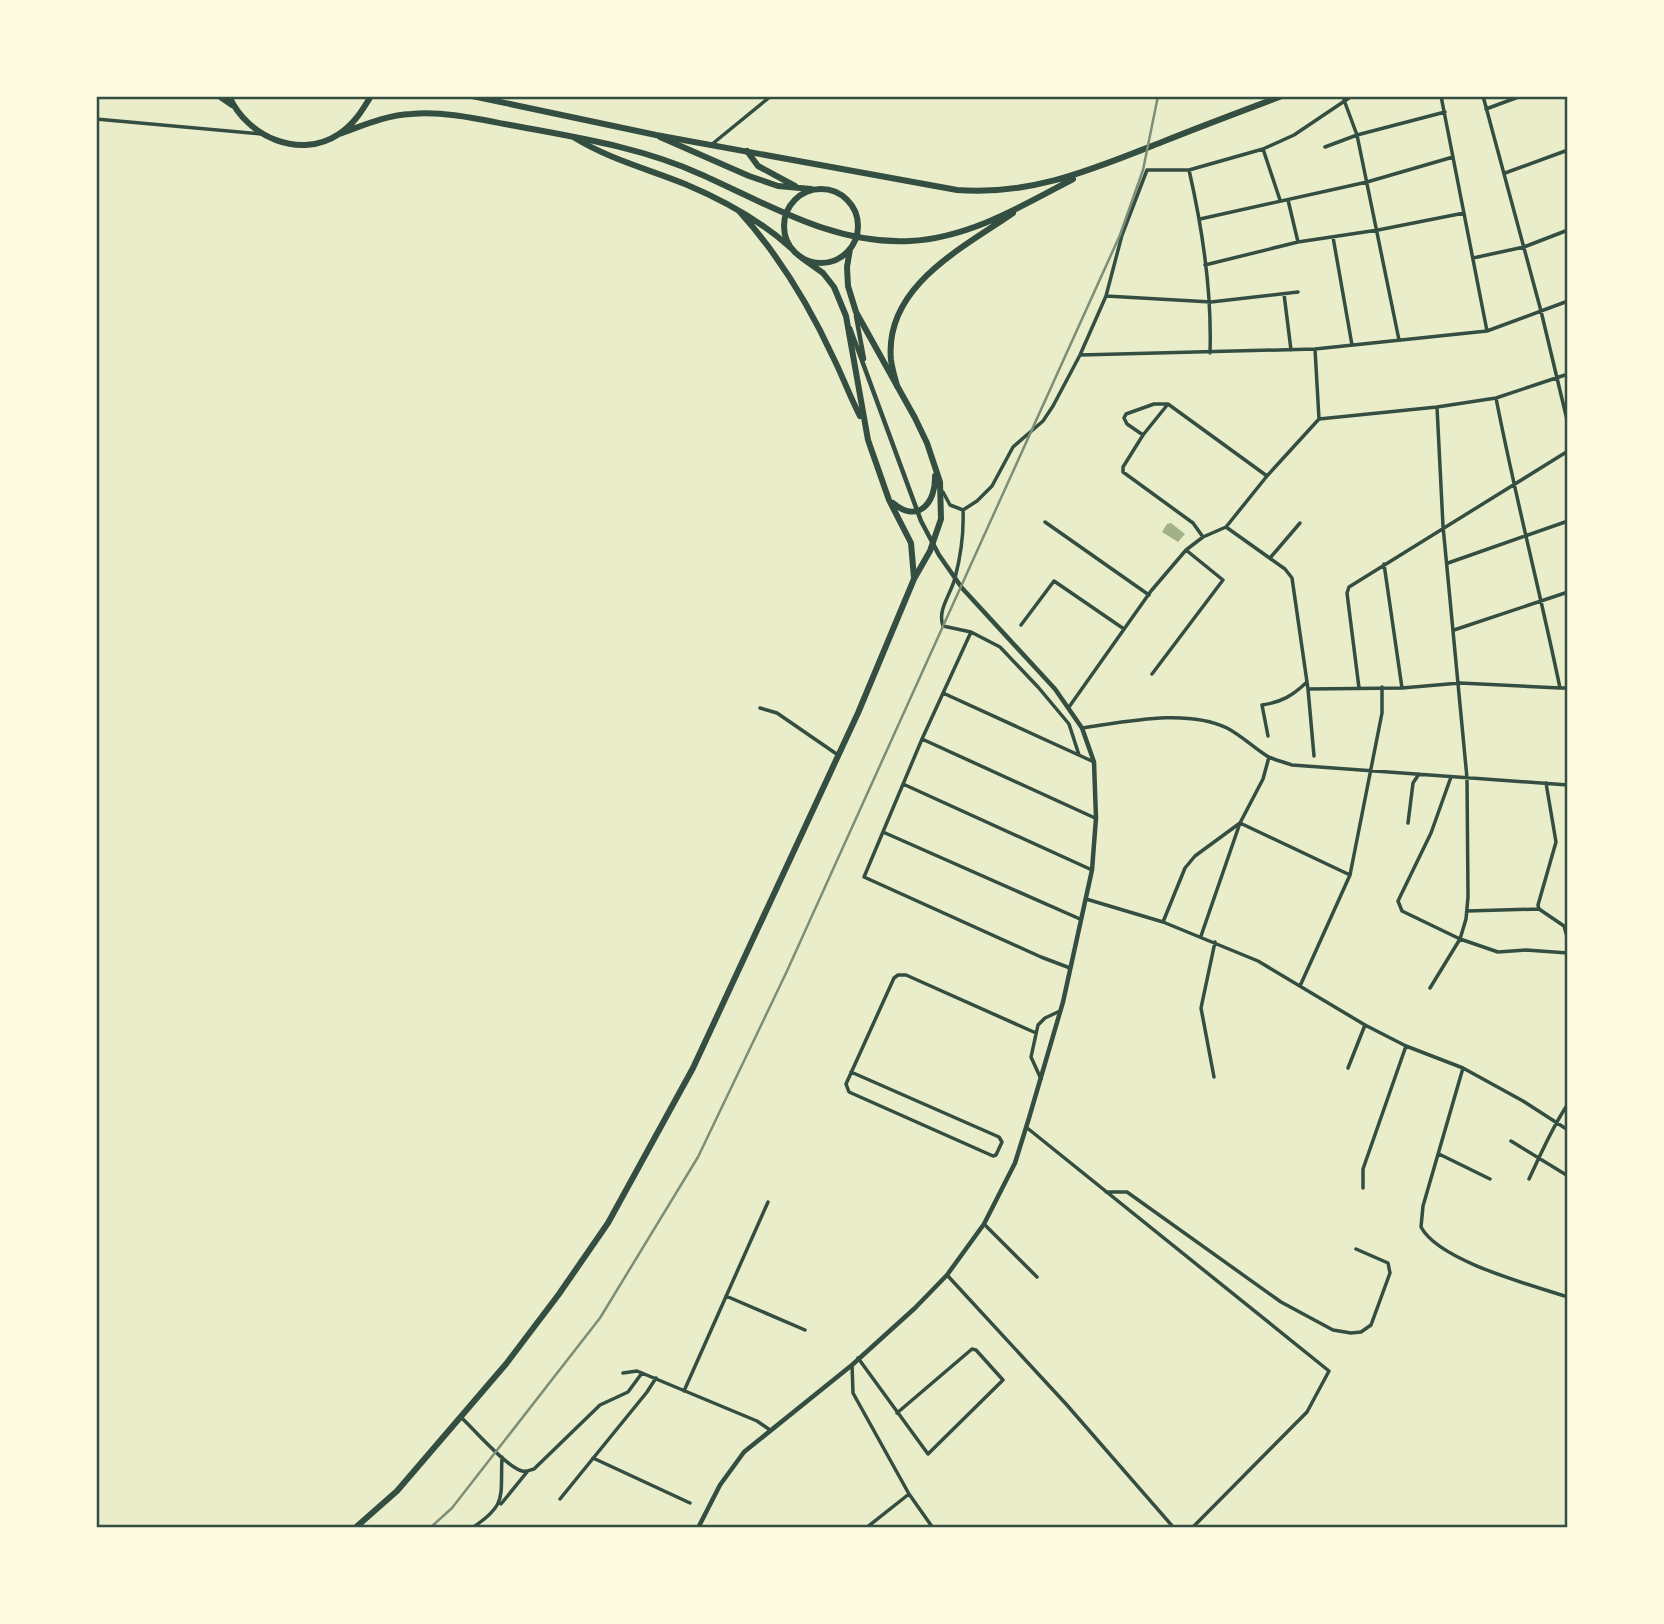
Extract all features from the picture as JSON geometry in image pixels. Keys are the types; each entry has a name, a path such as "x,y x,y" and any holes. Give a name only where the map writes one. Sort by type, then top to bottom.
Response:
{"main road":[{"path":"219,96 234,107"},
{"path":"229,96 246,122 261,134 292,145 324,141 384,119 409,114 439,114 574,137 663,160 827,230 882,240 908,241 958,233 1027,203 1087,172 1282,96"},
{"path":"339,134 358,118 371,96"},
{"path":"474,97 656,135 976,192 1030,188 1087,172"},
{"path":"355,1528 397,1490 461,1417 533,1330 608,1223 693,1068 838,755 914,579 930,551 941,519 942,491 927,443 856,312 848,286 850,249 859,228 858,216 853,206 835,191 778,186 656,135"},
{"path":"574,137 594,150 684,184 757,220 823,273 834,287 846,316 864,424 889,500 911,544 914,579"},
{"path":"747,151 758,166 797,187"},
{"path":"791,248 783,225 786,213 792,202 801,194 813,189"},
{"path":"897,386 891,359 892,337 899,313 914,287 936,267 1027,203"},
{"path":"739,211 765,242 810,313 835,359 848,394 864,424"},
{"path":"802,258 812,262 833,261 850,249"},
{"path":"889,500 911,512 928,506 935,489 934,464"}],"street":[{"path":"712,145 771,96"},
{"path":"963,510 992,486 1013,447 1043,421 1080,355 1106,296 1122,235 1147,170 1189,170 1263,149 1294,135 1352,96"},
{"path":"1441,96 1487,331"},
{"path":"1483,96 1541,311 1568,424"},
{"path":"1486,109 1521,96"},
{"path":"1344,100 1357,135 1399,340"},
{"path":"1325,146 1445,112"},
{"path":"96,119 261,134"},
{"path":"1263,149 1281,201"},
{"path":"1505,173 1568,150"},
{"path":"1200,219 1367,182 1453,157"},
{"path":"1189,170 1200,219 1211,302 1210,354"},
{"path":"1288,200 1298,242"},
{"path":"1205,265 1298,242 1464,213"},
{"path":"1472,258 1524,247 1568,230"},
{"path":"1333,237 1352,345"},
{"path":"1106,296 1211,302 1298,292"},
{"path":"1284,294 1291,350"},
{"path":"1080,355 1210,354 1315,349 1487,331 1568,301"},
{"path":"856,312 866,370"},
{"path":"698,1528 720,1485 744,1452 852,1365 915,1308 947,1275 984,1224 1015,1163 1041,1079 1060,1011 1092,870 1096,818 1094,762 1082,728 1055,689 962,588 939,555 927,534 911,494 846,316"},
{"path":"1315,349 1320,419"},
{"path":"1069,707 1149,595 1186,550 1203,537 1226,527 1267,476 1320,419 1496,398 1568,374"},
{"path":"1496,398 1513,486 1542,599 1560,688"},
{"path":"1143,435 1127,424 1124,418 1126,414 1154,404 1168,404 1267,476"},
{"path":"1168,404 1143,435 1123,467 1125,475 1193,523 1203,537"},
{"path":"1430,988 1460,939 1467,911 1467,778 1443,526 1437,407"},
{"path":"1359,688 1347,593 1349,587 1443,526 1568,451"},
{"path":"942,491 950,505 963,510"},
{"path":"963,510 962,545 941,622 943,626 971,632 1000,647 1069,724 1079,755"},
{"path":"1045,522 1149,595"},
{"path":"1448,563 1568,522"},
{"path":"1270,558 1300,523"},
{"path":"1226,527 1289,573 1295,584 1314,755"},
{"path":"1152,674 1223,580 1186,550"},
{"path":"1384,564 1402,688"},
{"path":"1021,625 1054,581 1124,629"},
{"path":"1454,630 1568,592"},
{"path":"971,632 902,784 864,877 1070,968"},
{"path":"1268,736 1262,705 1279,703 1307,682"},
{"path":"1308,689 1402,688 1460,683 1568,688"},
{"path":"1300,986 1350,875 1382,713 1382,687"},
{"path":"943,693 1094,762"},
{"path":"760,708 777,713 838,755"},
{"path":"1082,728 1146,719 1172,718 1208,722 1225,727 1269,757 1292,765 1568,785"},
{"path":"922,739 1096,818"},
{"path":"1201,936 1240,823 1263,779 1269,757"},
{"path":"1408,823 1413,783 1419,774"},
{"path":"1451,777 1430,833 1398,901 1402,911 1460,939 1498,952 1527,950 1568,953"},
{"path":"1539,909 1539,898 1556,842 1546,783"},
{"path":"902,784 1092,870"},
{"path":"1240,823 1350,875"},
{"path":"1163,922 1185,868 1195,856 1240,823"},
{"path":"883,832 1080,919"},
{"path":"1086,900 1163,922 1258,961 1365,1025 1406,1046 1462,1068 1568,1130"},
{"path":"1467,911 1539,909 1563,926 1568,940"},
{"path":"1214,1077 1201,1008 1215,942"},
{"path":"851,1072 999,1136 1002,1142 996,1155 990,1156 849,1092 846,1084 851,1072 894,978 898,975 906,975 1036,1033"},
{"path":"1041,1079 1031,1057 1036,1033 1041,1021 1060,1011"},
{"path":"1348,1068 1365,1025"},
{"path":"1363,1188 1363,1169 1406,1046"},
{"path":"1462,1068 1420,1219 1422,1229 1437,1245 1492,1272 1568,1297"},
{"path":"1529,1179 1556,1122 1568,1104"},
{"path":"1026,1127 1329,1371 1307,1412 1192,1528"},
{"path":"1511,1141 1568,1176"},
{"path":"1439,1154 1490,1179"},
{"path":"1106,1192 1127,1192 1281,1302 1333,1330 1351,1333 1362,1332 1371,1325 1390,1273 1388,1263 1356,1249"},
{"path":"684,1391 768,1202"},
{"path":"984,1224 1037,1277"},
{"path":"947,1275 1066,1404 1174,1528"},
{"path":"726,1296 806,1331"},
{"path":"859,1358 898,1413 928,1454 1003,1382 1003,1377 975,1350 969,1350 898,1413"},
{"path":"852,1365 853,1393 909,1494 933,1528"},
{"path":"623,1373 637,1371 656,1378 757,1421 769,1430"},
{"path":"461,1417 502,1457 521,1471 528,1471 534,1469 600,1405 628,1392 642,1373"},
{"path":"560,1499 656,1378"},
{"path":"497,1508 502,1457"},
{"path":"593,1458 690,1503"},
{"path":"472,1528 490,1516 528,1471"},
{"path":"866,1528 909,1494"}],"shaded area":[{"path":"1171,523 1185,534 1178,542 1162,532 1167,524"}],"railway":[{"path":"430,1528 452,1508 600,1318 698,1157 787,971 1120,235 1143,170 1158,96"}]}
